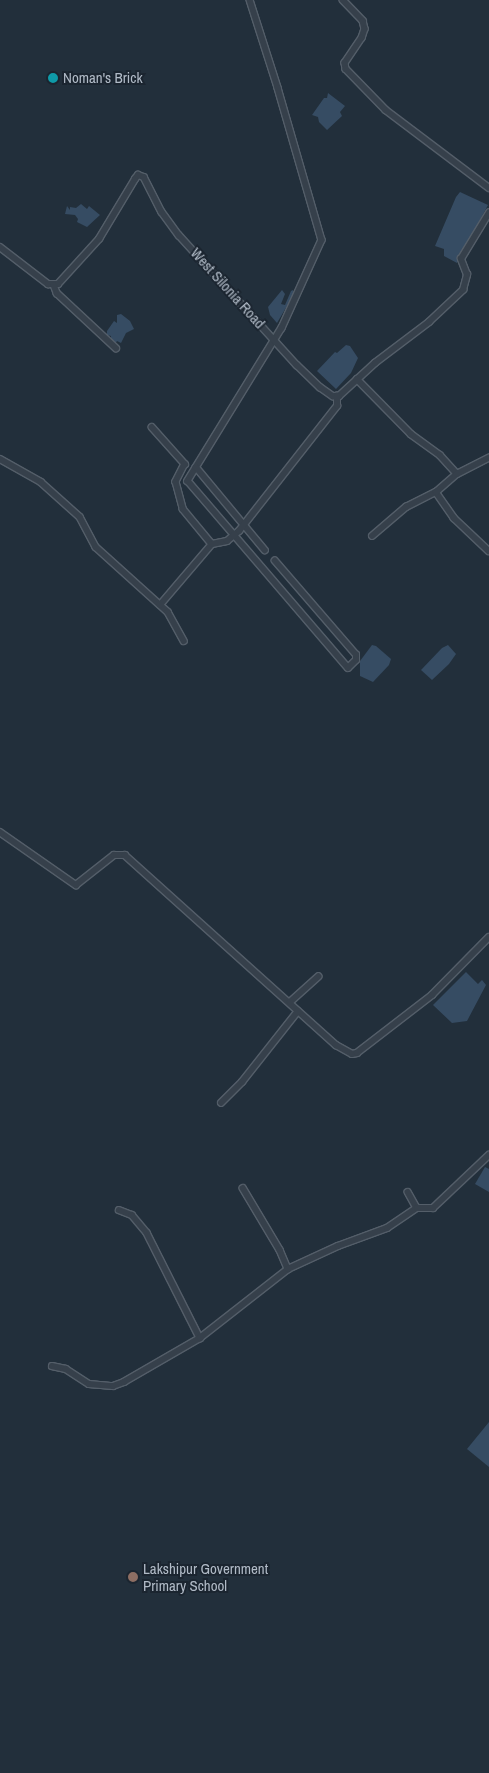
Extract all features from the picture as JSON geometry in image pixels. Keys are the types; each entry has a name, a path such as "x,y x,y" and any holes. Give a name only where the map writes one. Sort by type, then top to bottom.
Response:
{"street":[{"path":"250,0 278,88 322,240 293,306 188,481 348,668 356,660 356,655 275,561"},
{"path":"343,0 363,21 365,29 362,38 345,63 346,69 386,110 489,188"},
{"name":"West Silonia Road","path":"54,285 58,284 99,239 134,179 138,175 144,177 162,212 179,235 297,365 320,387 337,396"},
{"path":"160,605 212,544 227,542 243,526 336,406 337,396 457,297 466,284 467,276 461,259 489,213"},
{"path":"0,247 48,284 54,285 57,293 116,348"},
{"path":"357,379 411,434 440,455 457,474"},
{"path":"152,427 185,464 176,482 183,509 212,544"},
{"path":"372,536 406,507 436,492 457,474 489,458"},
{"path":"0,459 12,464 54,492 80,517 96,547 168,612 184,641"},
{"path":"196,467 243,526 265,550"},
{"path":"436,492 454,518 489,551"},
{"path":"0,832 76,886 114,855 125,855 336,1045 352,1054 357,1053 432,995 489,937"},
{"path":"290,1002 318,977"},
{"path":"221,1103 242,1082 298,1011"},
{"path":"52,1366 66,1369 90,1384 113,1386 200,1338 288,1269 338,1246 387,1228 417,1208 433,1208 489,1155"},
{"path":"243,1188 280,1250 288,1269"},
{"path":"408,1192 417,1208"},
{"path":"119,1210 132,1215 147,1233 200,1338"}],"water":[{"path":"328,93 345,106 340,112 342,116 327,130 319,122 318,117 312,115 324,98 327,98"},
{"path":"460,192 488,205 457,263 444,256 444,249 435,246 456,197"},
{"path":"81,204 87,209 89,206 100,215 87,227 77,222 78,219 75,215 65,214 67,206 70,210 70,207 76,208"},
{"path":"282,290 285,294 281,304 285,305 291,291 293,290 294,294 277,323 270,315 268,307"},
{"path":"121,314 130,321 134,329 126,333 121,343 117,341 115,344 111,341 111,336 107,335 107,331 114,321 117,323 117,315"},
{"path":"346,345 350,346 358,358 351,373 336,389 317,371 335,352 337,353"},
{"path":"372,645 376,646 391,659 389,665 373,682 360,676 360,661"},
{"path":"448,645 456,654 449,664 432,680 421,670 442,648"},
{"path":"466,972 478,984 482,980 486,985 467,1021 452,1023 433,1005"},
{"path":"485,1167 489,1169 489,1192 475,1184"},
{"path":"489,1422 489,1467 467,1449"}],"place":[{"name":"Noman's Brick","path":"53,78"},
{"name":"Lakshipur Government Primary School","path":"133,1577"}]}
